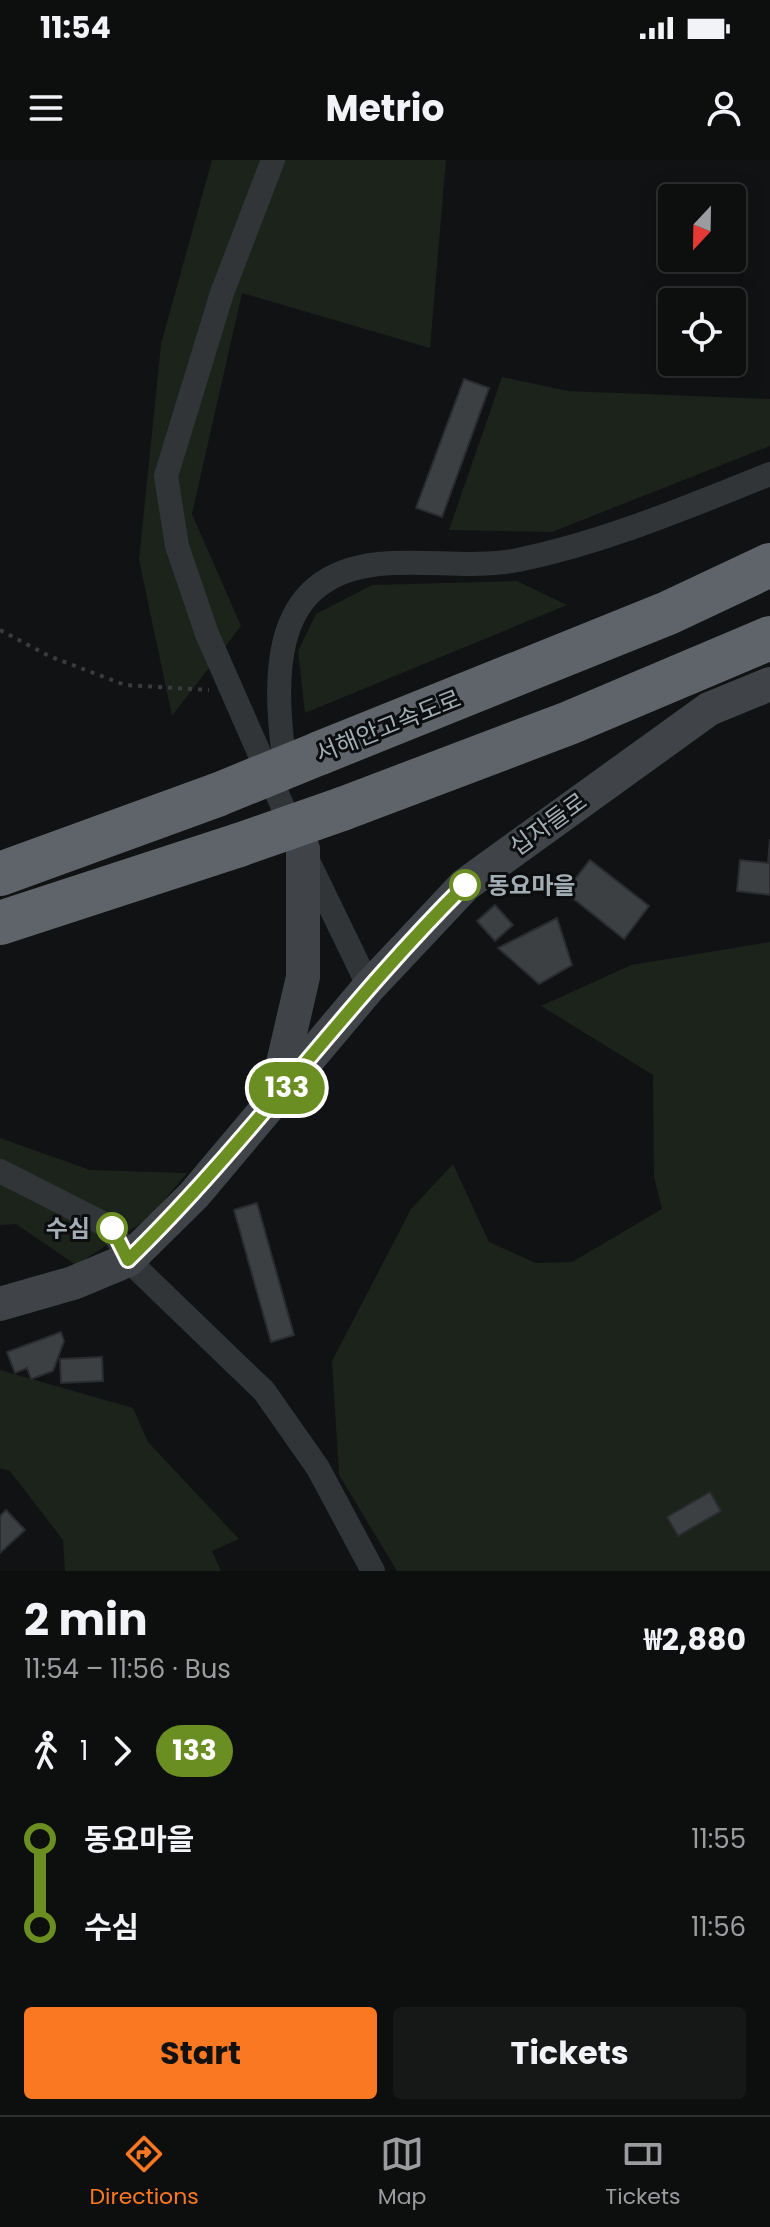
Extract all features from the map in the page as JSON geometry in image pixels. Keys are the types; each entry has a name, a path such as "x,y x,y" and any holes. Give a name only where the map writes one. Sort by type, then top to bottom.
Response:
{"highway":[{"name":"서해안고속도로","path":"0,874 217,795 668,613 770,565"},
{"path":"0,923 342,809 569,723 770,638"}],"main road":[{"name":"십자들로","path":"0,1304 73,1283 128,1260 194,1195 274,1104 369,987 465,885 709,709 770,684"},
{"path":"274,1104 303,977 298,840"}],"street":[{"path":"273,160 222,293 166,476 177,546 232,691 298,840 369,987"},
{"path":"298,840 277,704 280,647 293,614 328,577 377,564 514,561 603,540 770,474"},
{"path":"0,1171 112,1228 128,1260 264,1391 318,1468 373,1571"}],"path":[{"path":"0,630 49,656 125,685 232,691"}],"shaded area":[{"path":"212,160 446,160 430,348 242,293 192,514 241,626 172,716 139,560 161,344"},
{"path":"502,377 568,391 770,399 770,446 552,532 449,530"},
{"path":"517,581 567,605 305,713 298,651 316,614 372,585"},
{"path":"770,942 770,1571 397,1571 339,1475 332,1361 411,1209 453,1164 489,1242 536,1263 572,1262 662,1209 654,1177 653,1075 541,1006 631,965"},
{"path":"0,1138 90,1170 187,1173 149,1218 76,1265 16,1224 0,1225"},
{"path":"0,1370 133,1408 148,1442 239,1539 212,1551 221,1571 65,1571 63,1540 10,1471 0,1468"}],"building":[{"path":"464,379 489,388 442,517 416,508"},
{"path":"770,839 770,895 737,891 740,860 768,863"},
{"path":"590,860 649,906 624,939 565,892"},
{"path":"495,905 513,925 495,941 477,921"},
{"path":"557,918 572,965 539,984 498,948"},
{"path":"257,1203 294,1335 271,1342 234,1210"},
{"path":"61,1332 64,1341 53,1371 31,1379 27,1368 15,1373 7,1352"},
{"path":"102,1357 103,1381 61,1383 60,1359"},
{"path":"710,1492 721,1511 678,1536 667,1517"},
{"path":"6,1510 25,1530 0,1553 0,1516"}],"bus line":[{"name":"133","path":"112,1228 128,1260 194,1195 274,1104 369,987 465,885"}],"place":[{"name":"동요마을","path":"465,885"},
{"name":"수심","path":"112,1228"}]}
